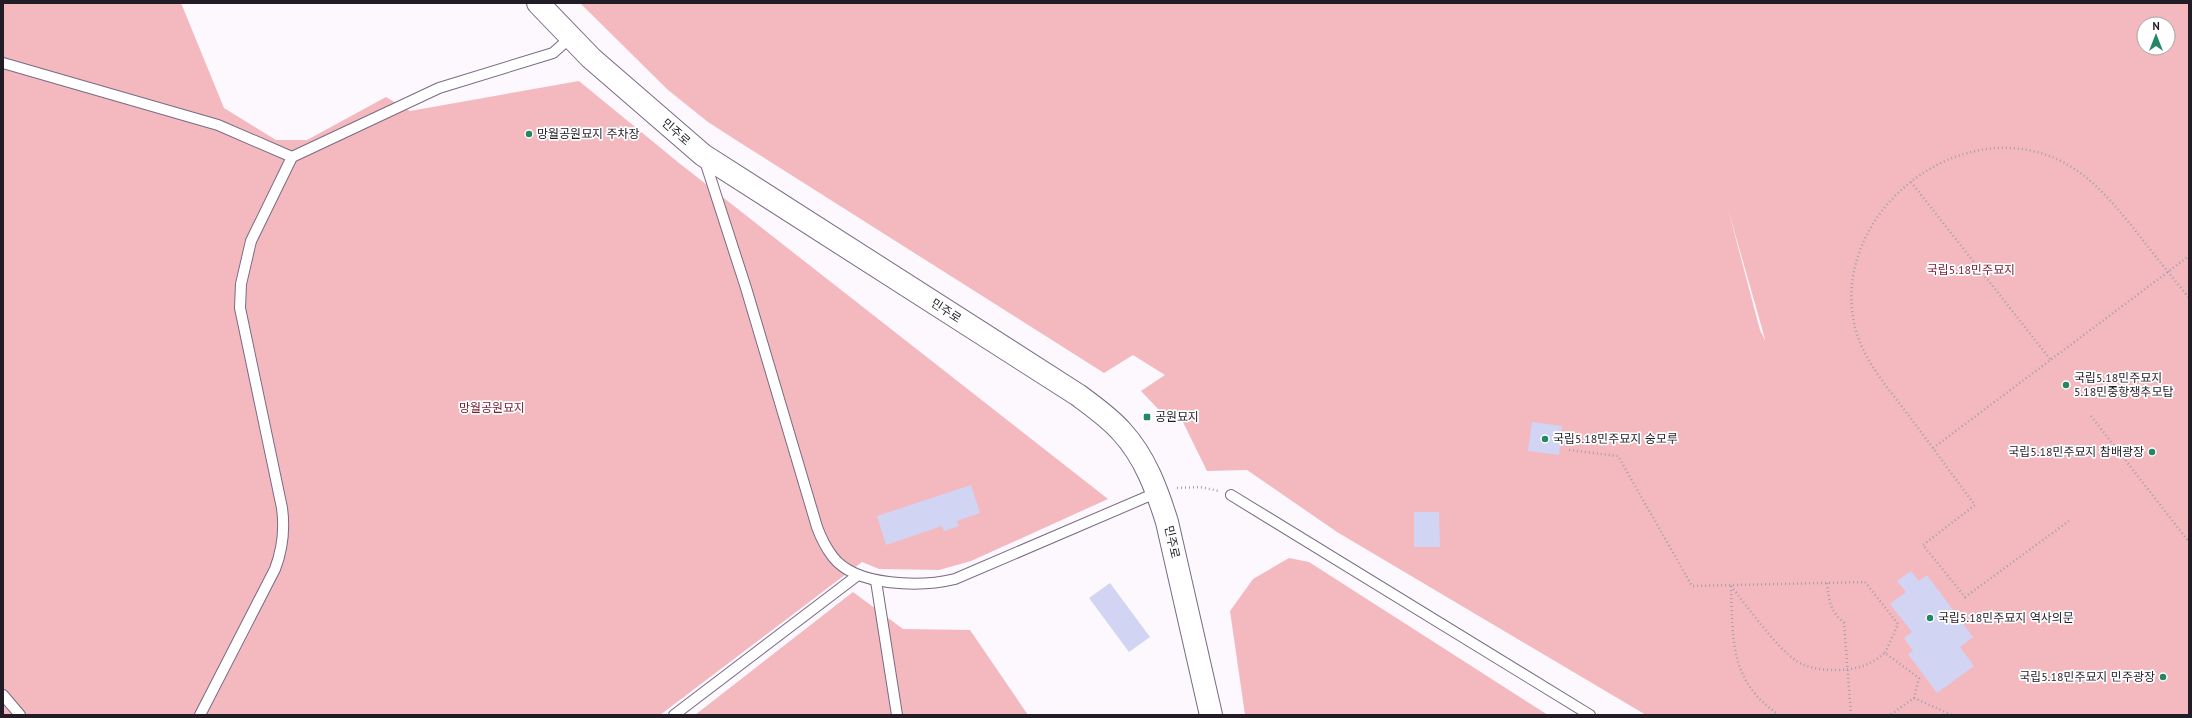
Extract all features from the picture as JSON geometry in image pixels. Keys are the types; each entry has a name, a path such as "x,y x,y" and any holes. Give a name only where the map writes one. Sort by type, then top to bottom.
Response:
{"main road":[{"name":"민주로","path":"538,3 591,58 703,155 1078,395 1122,432 1141,460 1158,492 1167,522 1211,715"}],"lane":[{"path":"200,715 275,569 282,551 284,536 282,508 240,308 241,284 251,241 292,157 439,88 553,53 571,37"},
{"path":"3,63 218,125 292,157"},
{"path":"703,155 746,288 817,527 824,543 834,559 858,575 876,581 936,584 955,579 1158,492"},
{"path":"1231,495 1590,715"},
{"path":"674,715 858,575"},
{"path":"876,581 897,715"},
{"path":"3,695 20,715"}],"path":[{"path":"2069,521 1965,597 1923,545 1976,505 1867,357 1855,327 1852,304 1856,262 1870,226 1884,207 1911,182 1938,165 1966,153 2014,149 2046,156 2072,167 2097,187 2189,298"},
{"path":"1911,182 2050,359"},
{"path":"1933,448 2189,256"},
{"path":"2091,416 2189,542"},
{"path":"1569,450 1618,456 1692,586 1865,582 1898,624 1885,653 1870,664 1848,670 1813,668 1798,662 1766,630 1730,586"},
{"path":"1158,492 1185,487 1200,487 1231,495"},
{"path":"1827,583 1829,605 1838,618 1844,623 1851,715"},
{"path":"1730,586 1733,640 1737,661 1750,688 1757,697 1779,715"},
{"path":"1885,653 1919,678 1914,698 1890,715"},
{"path":"1914,698 1952,715"}],"green space":[{"name":"망월공원묘지","path":"3,3 181,3 224,108 276,140 307,140 386,97 410,111 579,81 679,163 1108,499 971,561 939,570 879,569 862,562 660,715 3,715"},
{"name":"국립5.18민주묘지","path":"580,3 2189,3 2189,715 1646,715 1337,532 1247,470 1207,471 1179,414 1160,411 1141,391 1165,375 1133,355 1104,373 708,122 668,90","holes":["1728,209 1765,339 1760,330"]},
{"path":"1289,558 1309,562 1548,715 1245,715 1230,611 1253,579"},
{"path":"853,592 903,629 970,630 1028,715 695,715"}],"building":[{"name":"국립5.18민주묘지 숭모루","path":"1532,422 1562,426 1559,455 1528,451"},
{"path":"971,485 980,513 957,521 959,526 944,531 942,526 886,545 877,516"},
{"path":"1414,512 1439,512 1440,547 1414,547"},
{"name":"국립5.18민주묘지 역사의문","path":"1911,571 1919,581 1927,575 1973,637 1960,647 1974,666 1937,693 1908,654 1913,651 1904,638 1912,632 1890,604 1906,592 1897,581"},
{"path":"1110,583 1150,637 1129,652 1089,598"}],"place":[{"name":"망월공원묘지 주차장","path":"529,134"},
{"name":"국립5.18민주묘지 5.18민중항쟁추모탑","path":"2066,385"},
{"name":"공원묘지","path":"1147,417"},
{"name":"국립5.18민주묘지 숭모루","path":"1545,439"},
{"name":"국립5.18민주묘지 참배광장","path":"2152,452"},
{"name":"국립5.18민주묘지 역사의문","path":"1930,618"},
{"name":"국립5.18민주묘지 민주광장","path":"2163,677"}]}
